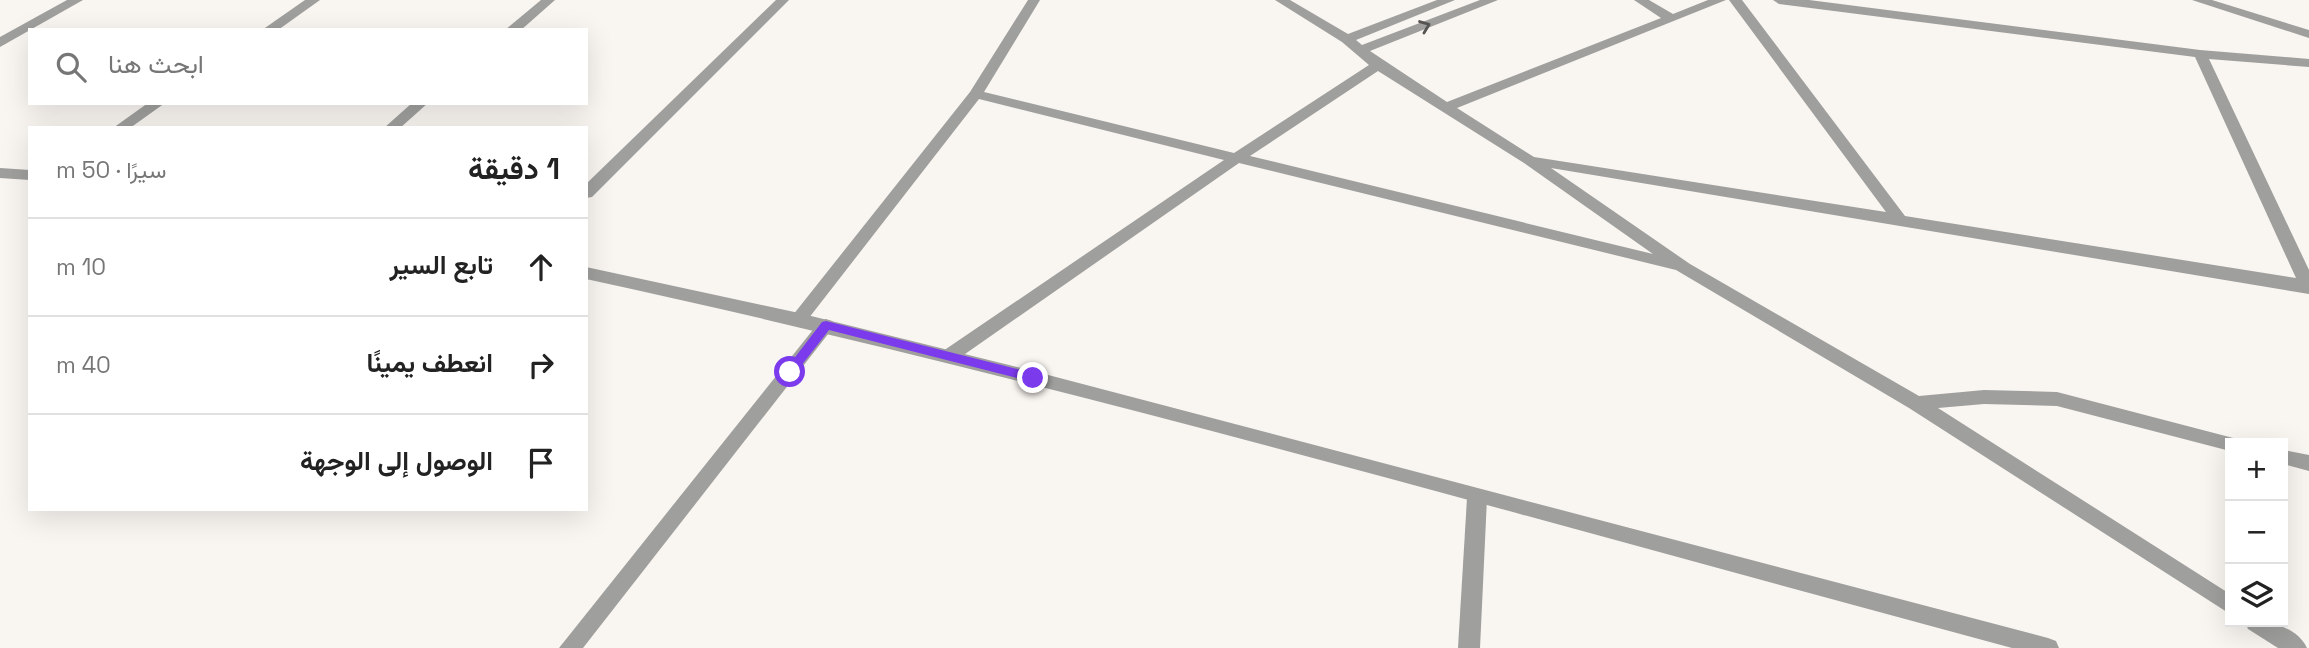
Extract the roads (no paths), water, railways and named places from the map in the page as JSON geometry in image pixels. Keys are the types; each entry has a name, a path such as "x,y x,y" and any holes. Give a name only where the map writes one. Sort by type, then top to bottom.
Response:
{"street":[{"path":"0,43 77,0"},
{"path":"272,28 314,0"},
{"path":"514,28 549,0"},
{"path":"588,191 783,0"},
{"path":"799,319 976,94 1034,0"},
{"path":"1281,0 1347,39 1378,65 1529,160 1684,268 1916,403 2225,603"},
{"path":"1347,39 1449,0"},
{"path":"1361,50 1492,0"},
{"path":"1640,0 1670,18"},
{"path":"1445,108 1720,0"},
{"path":"1735,0 1900,220"},
{"path":"1779,0 2200,54 2309,62"},
{"path":"2198,0 2309,34"},
{"path":"2200,54 2309,287"},
{"path":"949,356 1235,159 1378,65"},
{"path":"976,94 1684,268"},
{"path":"123,126 155,105"},
{"path":"393,126 419,105"},
{"path":"1529,160 2309,287"},
{"path":"0,173 28,175"},
{"path":"588,273 826,325 949,356 2048,648"},
{"path":"570,648 826,325"},
{"path":"1916,403 1984,397 2057,399 2225,443"},
{"path":"2288,458 2309,463"},
{"path":"1469,648 1478,498"},
{"path":"2264,627 2296,648"}]}
